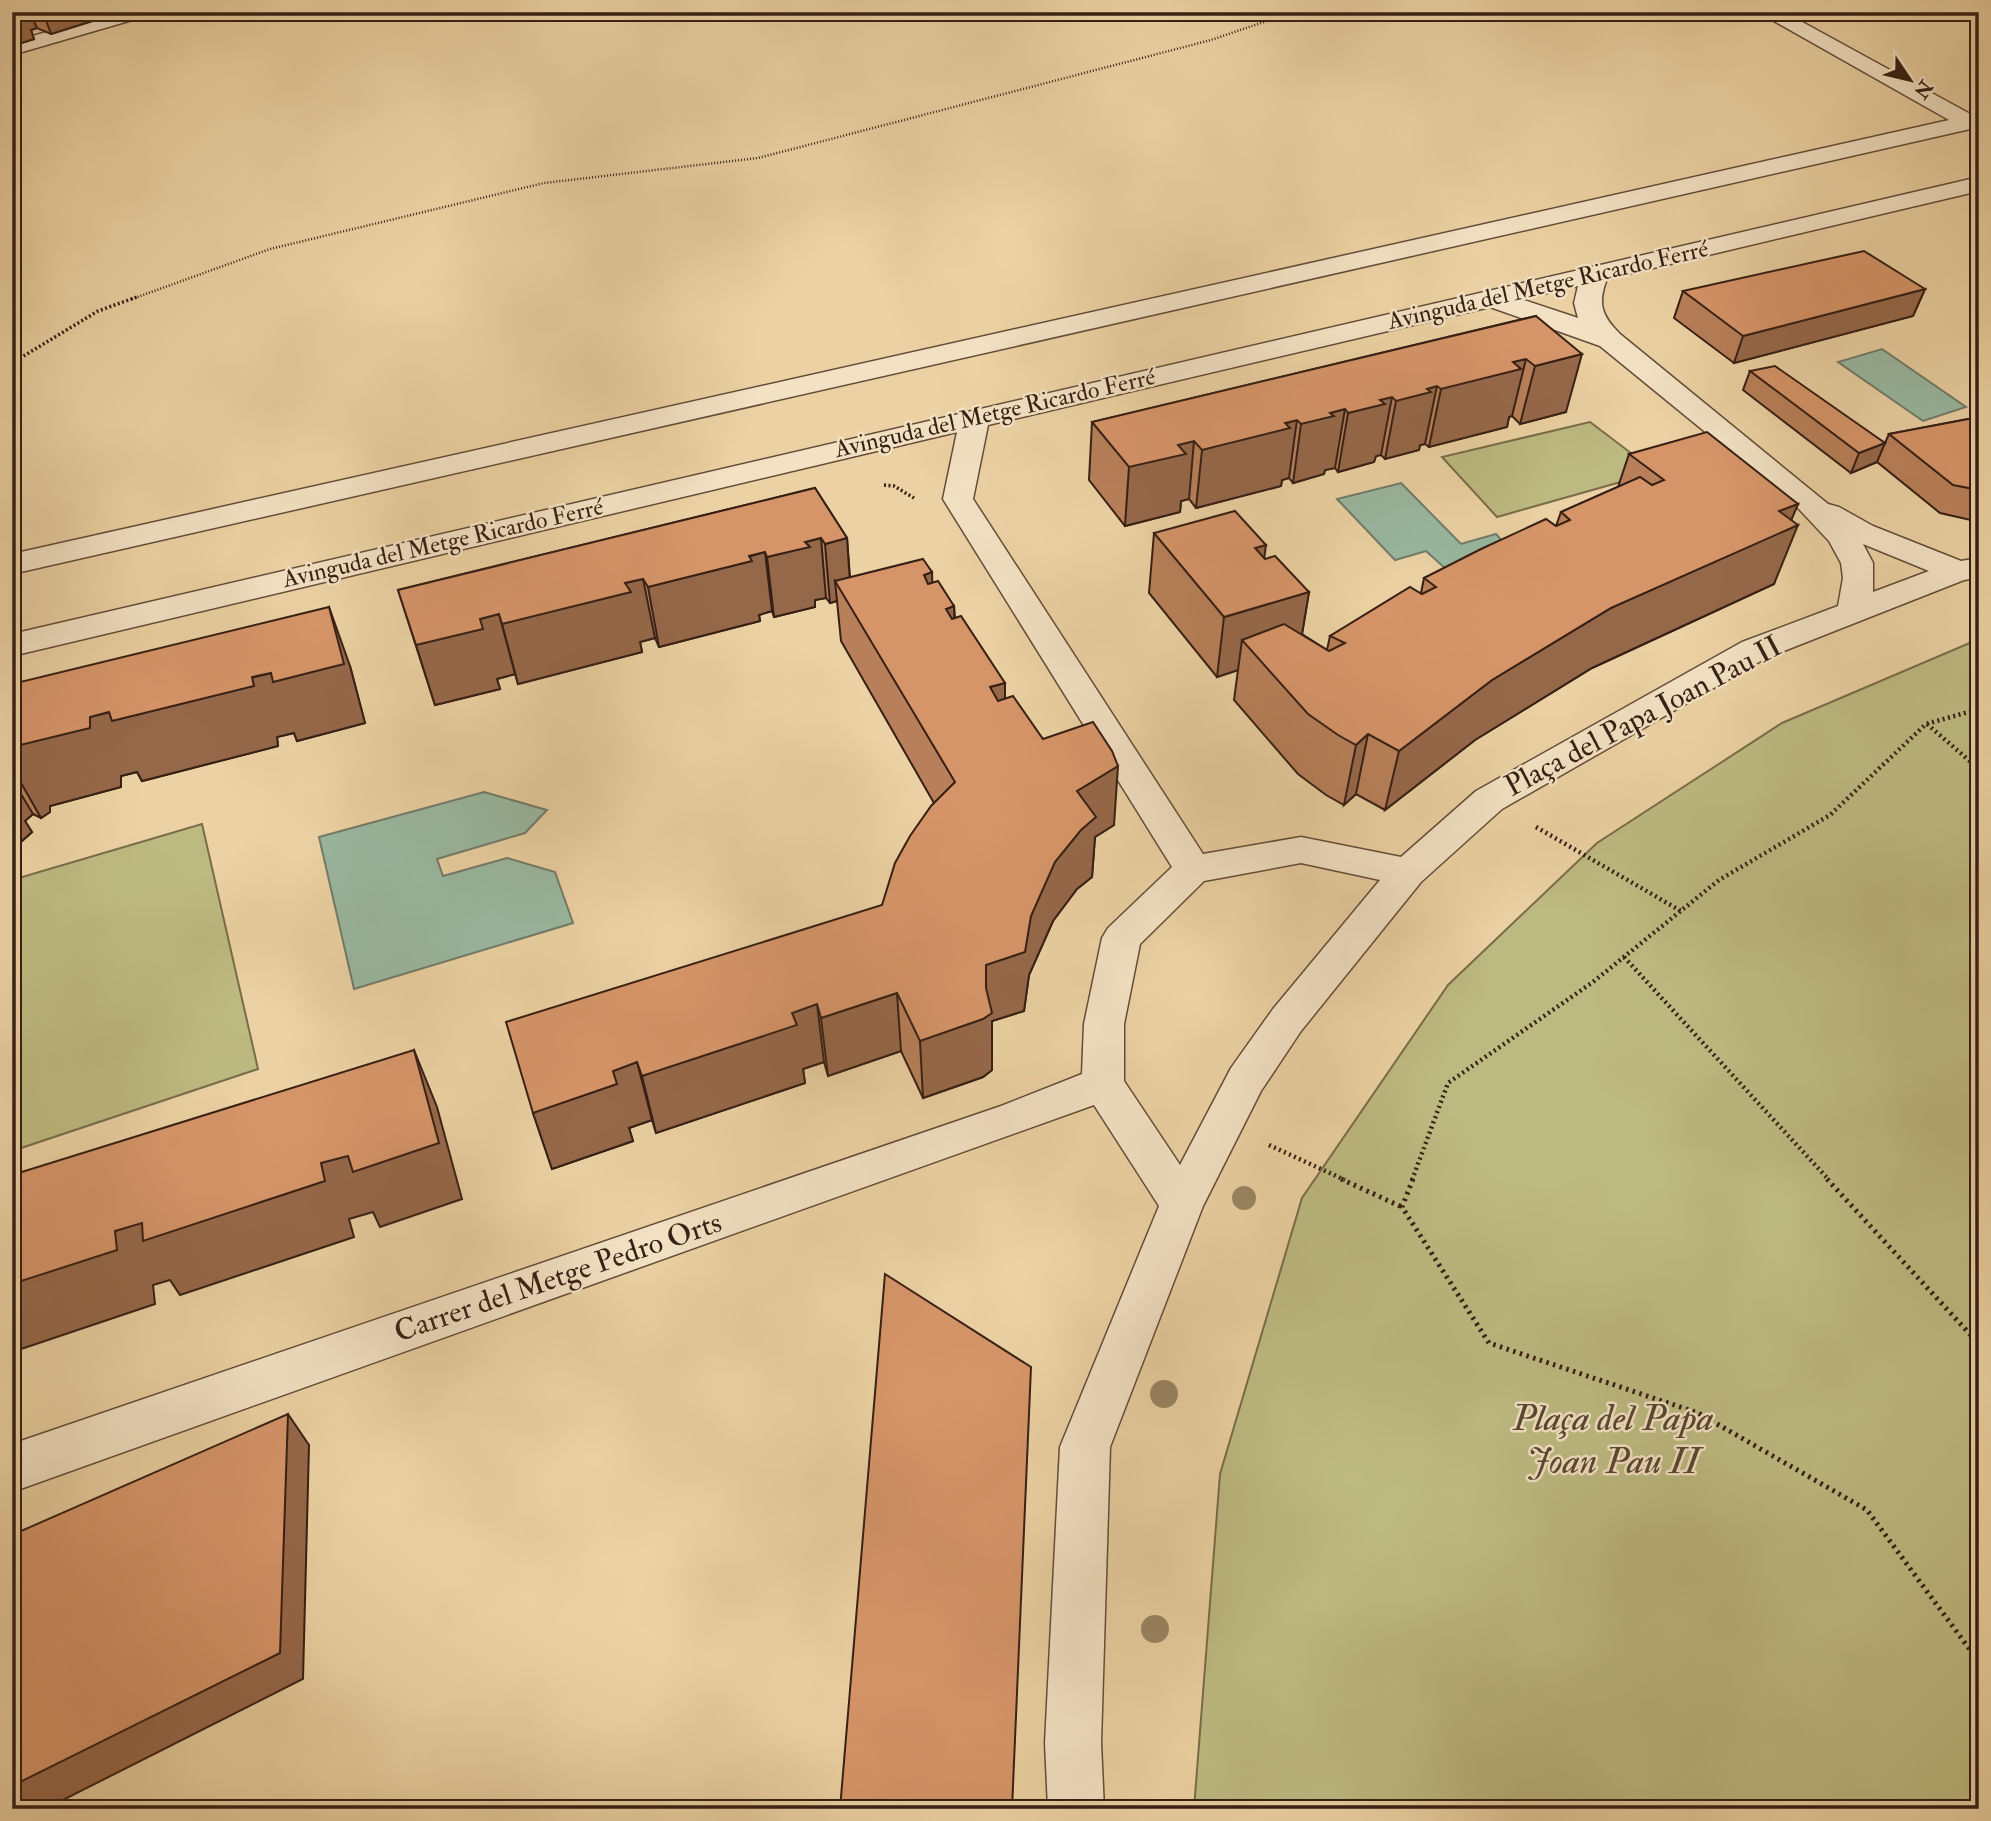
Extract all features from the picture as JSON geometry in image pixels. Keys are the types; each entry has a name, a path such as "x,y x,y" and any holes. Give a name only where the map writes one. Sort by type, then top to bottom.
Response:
{"street":[{"path":"12,49 138,12"},
{"path":"1768,12 1974,121"},
{"path":"12,564 1974,121"},
{"name":"Avinguda del Metge Ricardo Ferré","path":"12,645 1979,184"},
{"path":"1596,274 1587,294 1589,317 1610,340 1808,502 1836,532 1859,572 1853,612"},
{"path":"1490,299 1563,321 1610,340"},
{"path":"975,418 958,499 1193,869"},
{"path":"1808,502 1862,533 1968,570"},
{"name":"Plaça del Papa Joan Pau II","path":"1076,1809 1073,1743 1085,1447 1182,1204 1246,1080 1287,1020 1408,872 1489,800 1754,650 1968,570"},
{"path":"1182,1204 1103,1084 1104,1024 1122,938 1193,869 1301,850 1408,872"},
{"name":"Carrer del Metge Pedro Orts","path":"12,1468 1016,1118 1103,1084"}],"path":[{"path":"12,363 98,311 270,249 544,183 758,158 1211,40 1293,12"},
{"path":"1402,1207 1448,1083 1624,957 1719,880 1830,815 1926,724 1979,709"},
{"path":"1926,724 1979,769"},
{"path":"1489,800 1681,911"},
{"path":"1624,957 1979,1343"},
{"path":"1223,1124 1402,1207 1489,1343 1698,1413 1867,1510 1979,1662"}],"green space":[{"path":"1590,422 1656,472 1497,517 1442,457"},
{"name":"Plaça del Papa Joan Pau II","path":"1979,639 1979,1809 1194,1809 1220,1474 1302,1198 1448,985 1597,843 1782,723"},
{"path":"202,824 258,1069 12,1151 12,880"}],"shaded area":[{"path":"1882,349 1966,407 1923,421 1838,362"},
{"path":"1401,483 1461,544 1496,534 1510,550 1457,579 1426,551 1395,560 1337,499"},
{"path":"484,792 547,810 525,833 437,859 443,876 507,858 555,872 573,923 354,989 319,837"}],"building":[{"path":"12,12 25,15 15,18 12,17"},
{"path":"12,29 21,34 12,37"},
{"path":"1864,251 1925,289 1743,336 1683,291"},
{"path":"1536,316 1582,354 1535,366 1526,359 1513,362 1521,369 1441,389 1437,386 1427,389 1431,392 1396,401 1392,397 1380,400 1385,404 1348,413 1345,409 1330,413 1334,416 1301,424 1297,420 1285,423 1290,428 1202,450 1194,441 1178,445 1186,454 1129,467 1092,422"},
{"path":"1775,366 1885,443 1859,453 1750,371"},
{"path":"1979,417 1979,490 1953,485 1889,434"},
{"path":"1707,432 1798,504 1779,511 1798,525 1611,608 1492,680 1399,751 1368,734 1356,745 1308,714 1242,640 1284,624 1329,651 1345,643 1330,636 1410,587 1422,594 1436,587 1424,578 1546,519 1556,526 1570,520 1561,512 1640,477 1652,485 1664,480 1629,454"},
{"path":"815,488 847,538 825,544 821,538 805,542 810,547 767,557 765,552 749,556 752,561 648,587 643,579 625,583 631,592 502,624 499,614 480,619 483,629 416,645 398,590"},
{"path":"1235,511 1266,545 1255,548 1265,559 1275,556 1309,592 1224,617 1154,533"},
{"path":"923,559 932,572 924,575 928,584 938,581 954,606 946,609 952,619 961,616 1005,683 990,687 998,701 1013,696 1043,739 1093,722 1112,751 1118,766 1077,791 1096,817 1081,830 1055,862 1031,916 1025,952 986,965 986,988 992,1013 983,1019 920,1041 897,993 821,1018 817,1004 792,1013 797,1025 642,1076 637,1062 613,1071 617,1084 533,1113 506,1022 882,905 895,863 910,836 931,806 955,782 835,581"},
{"path":"329,607 344,664 273,682 271,673 252,677 254,686 112,721 109,712 90,717 90,728 16,746 16,752 12,755 12,684"},
{"path":"414,1050 439,1143 353,1172 348,1156 321,1163 325,1181 143,1241 142,1223 115,1231 117,1250 12,1284 12,1175"},
{"path":"885,1274 1031,1367 1012,1809 840,1809"},
{"path":"288,1414 280,1653 12,1786 12,1535"}]}
